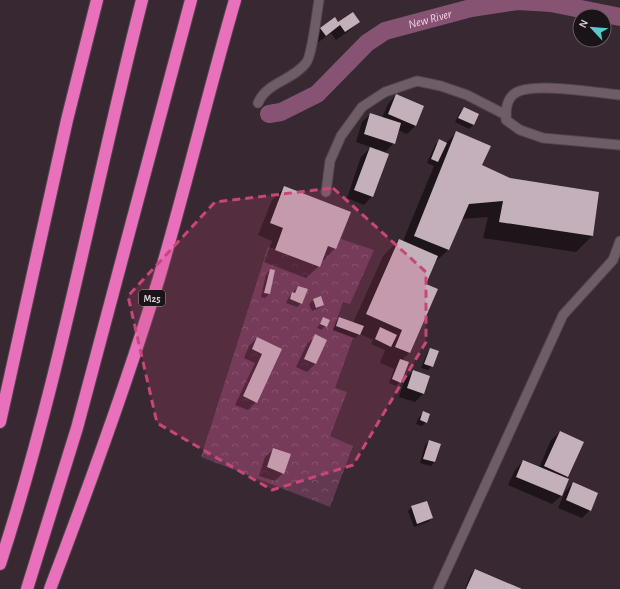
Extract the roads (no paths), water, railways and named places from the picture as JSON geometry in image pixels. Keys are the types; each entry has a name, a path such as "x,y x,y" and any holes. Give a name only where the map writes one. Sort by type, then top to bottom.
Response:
{"highway":[{"path":"0,422 67,120 97,0"},
{"path":"0,564 50,393 128,53 142,0"},
{"path":"27,589 77,428 191,0"},
{"name":"M25","path":"50,589 115,411 158,280 235,0"}],"lane":[{"path":"258,103 260,98 271,86 296,73 307,62 319,0"},
{"path":"326,192 330,160 341,136 362,107 385,92 417,82 435,85 467,95 506,115"},
{"path":"620,95 549,88 530,89 513,94 506,106 506,120 520,130 543,138 620,145"},
{"path":"438,589 563,315 613,260 620,240"}],"waterway":[{"name":"New River","path":"269,114 281,112 317,94 367,43 385,31 471,8 518,1 551,3 620,17"}]}
